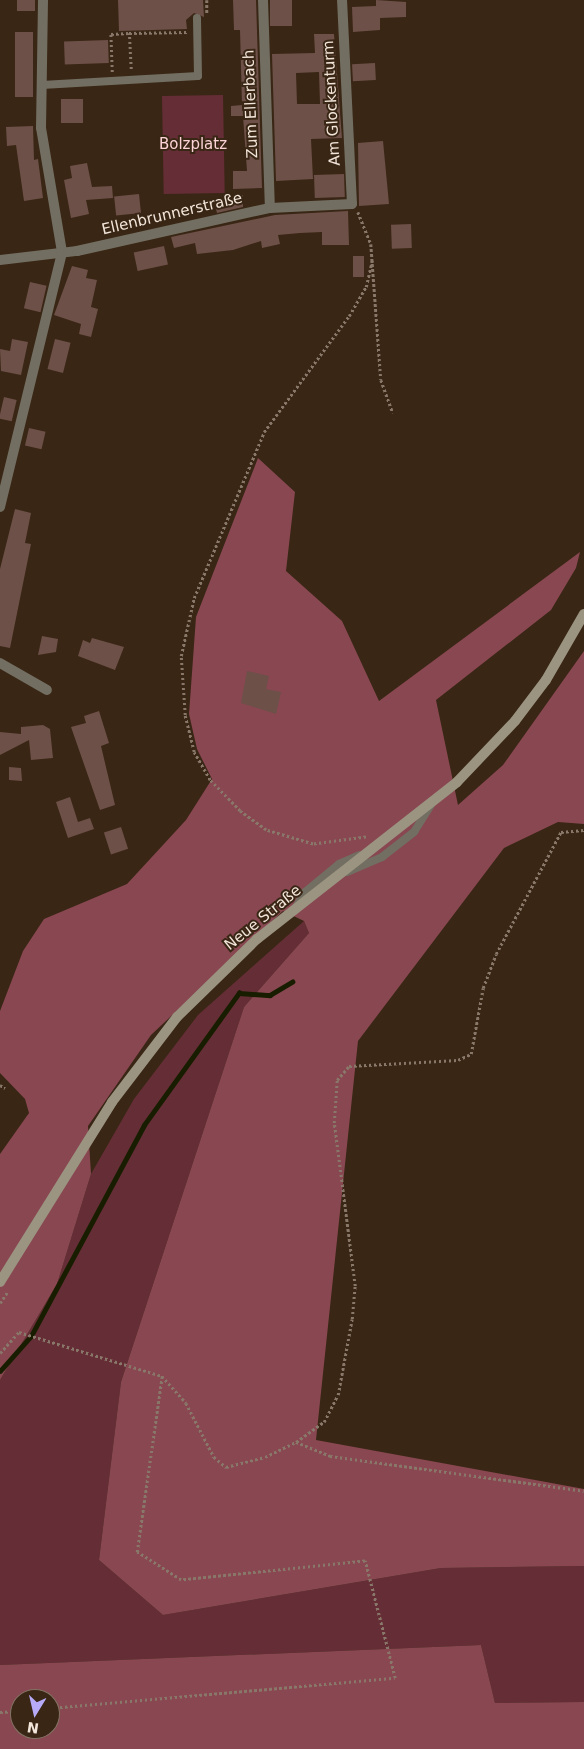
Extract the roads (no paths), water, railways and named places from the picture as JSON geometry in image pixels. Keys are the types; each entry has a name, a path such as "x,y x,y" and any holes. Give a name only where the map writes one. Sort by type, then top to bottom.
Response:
{"main road":[{"name":"Neue Straße","path":"0,1282 144,1057 216,976 292,912 431,805 515,721 546,680 584,614"}],"street":[{"path":"0,506 62,252 46,168 42,85 43,0"},
{"name":"Zum Ellerbach","path":"263,0 270,208"},
{"name":"Am Glockenturm","path":"342,0 352,204"},
{"name":"Ellenbrunnerstraße","path":"0,260 62,252 270,208 352,204"},
{"path":"0,663 47,690"}],"lane":[{"path":"42,85 198,76 197,18"},
{"path":"343,874 382,857 414,832 431,805"},
{"path":"292,912 305,892 338,864 379,846"}],"waterway":[{"path":"0,1371 31,1336 144,1125 239,993 270,995 292,982"}],"park label":[{"name":"Bolzplatz","path":"193,145"}]}
